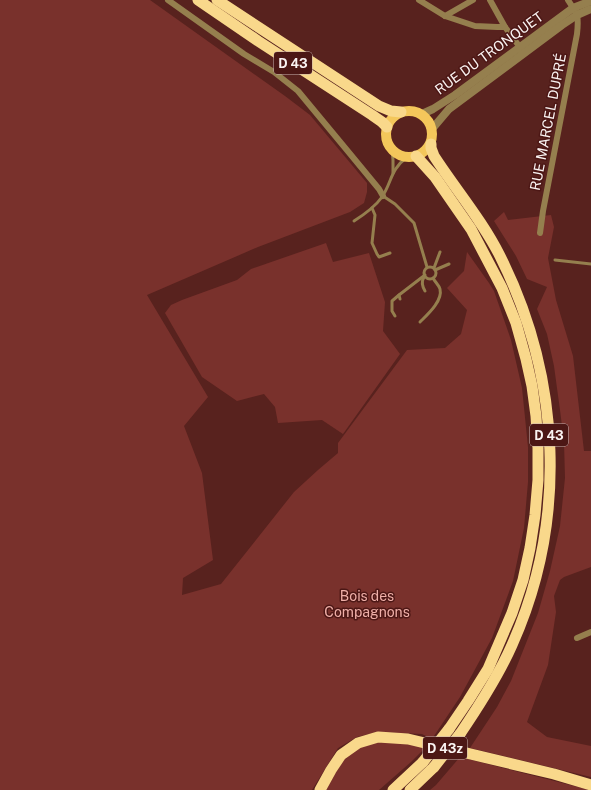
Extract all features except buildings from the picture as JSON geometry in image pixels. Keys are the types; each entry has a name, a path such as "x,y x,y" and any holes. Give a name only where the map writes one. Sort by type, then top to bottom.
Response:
{"highway":[{"name":"D 43","path":"198,0 372,115 386,127"},
{"name":"D 43","path":"217,0 379,106 391,111 400,112"},
{"name":"D 43","path":"410,790 434,767 460,734 481,703 500,670 515,638 530,596 543,547 550,495 551,470 548,415 544,386 527,320 516,288 488,233 438,162 432,152 431,144"},
{"name":"D 43","path":"393,790 423,762 449,729 488,669 512,613 523,580 535,515 538,480 536,416 532,386 516,323 502,288 471,229 435,177 411,157"},
{"name":"D 43z","path":"320,790 341,755 358,743 378,737 408,739 554,774 591,785"}],"main road":[{"path":"412,110 422,114 429,120 432,129 431,144 422,154 411,157 401,156 392,150 387,143 386,127 394,115 400,112 412,110"}],"street":[{"path":"168,0 244,54 274,72 298,91 379,189 383,196"},
{"path":"419,0 445,16 475,26 505,26"},
{"path":"445,16 473,0"},
{"path":"490,0 505,26 522,50"},
{"path":"568,0 575,11"},
{"name":"RUE DU TRONQUET","path":"422,114 456,95 591,1"},
{"name":"RUE DU TRONQUET","path":"575,11 591,9"},
{"name":"RUE MARCEL DUPRÉ","path":"540,233 544,203 577,34 578,20 575,11"},
{"name":"RUE DU TRONQUET","path":"432,129 449,109 522,50"},
{"path":"577,638 591,632"}],"lane":[{"path":"392,150 393,172"},
{"path":"354,221 368,212 383,196 393,172 400,163 411,157"},
{"path":"383,196 395,204 414,223 427,267 424,270 425,276 422,280 422,285 425,291"},
{"path":"372,208 375,215 372,243 376,254 378,257 390,253"},
{"path":"433,278 436,274 434,269 440,252"},
{"path":"555,260 591,264"},
{"path":"427,267 434,269 449,264"},
{"path":"425,276 427,278 433,278"},
{"path":"396,316 392,311 392,301 425,276"},
{"path":"420,322 432,311 440,296 441,292 439,286 433,278"},
{"path":"399,295 400,299"}],"green space":[{"name":"Bois des Compagnons","path":"0,0 150,0 310,115 367,183 367,192 364,203 350,212 258,247 147,295 208,397 184,426 202,473 213,560 183,578 182,595 221,584 294,492 338,453 338,443 407,350 445,348 461,334 467,310 447,288 464,271 467,252 494,291 511,340 522,388 528,447 528,482 524,528 513,581 492,638 460,697 432,739 422,734 377,732 357,737 338,748 312,790 0,790"},
{"path":"504,212 508,220 551,215 554,227 548,258 556,300 573,356 584,451 591,451 591,567 564,577 560,580 554,596 556,612 548,665 527,722 547,737 591,746 591,777 470,748 497,707 511,681 538,613 550,571 560,526 565,478 564,442 554,366 547,334 537,309 547,287 527,279 516,256 494,221"},
{"path":"326,243 333,262 369,253 385,302 383,331 400,354 343,434 322,420 278,423 275,407 264,394 237,401 202,377 165,313 171,305 237,280 251,269"},
{"path":"381,741 427,746 379,790 324,790 346,756 358,748"},
{"path":"460,757 590,790 430,790"}]}
